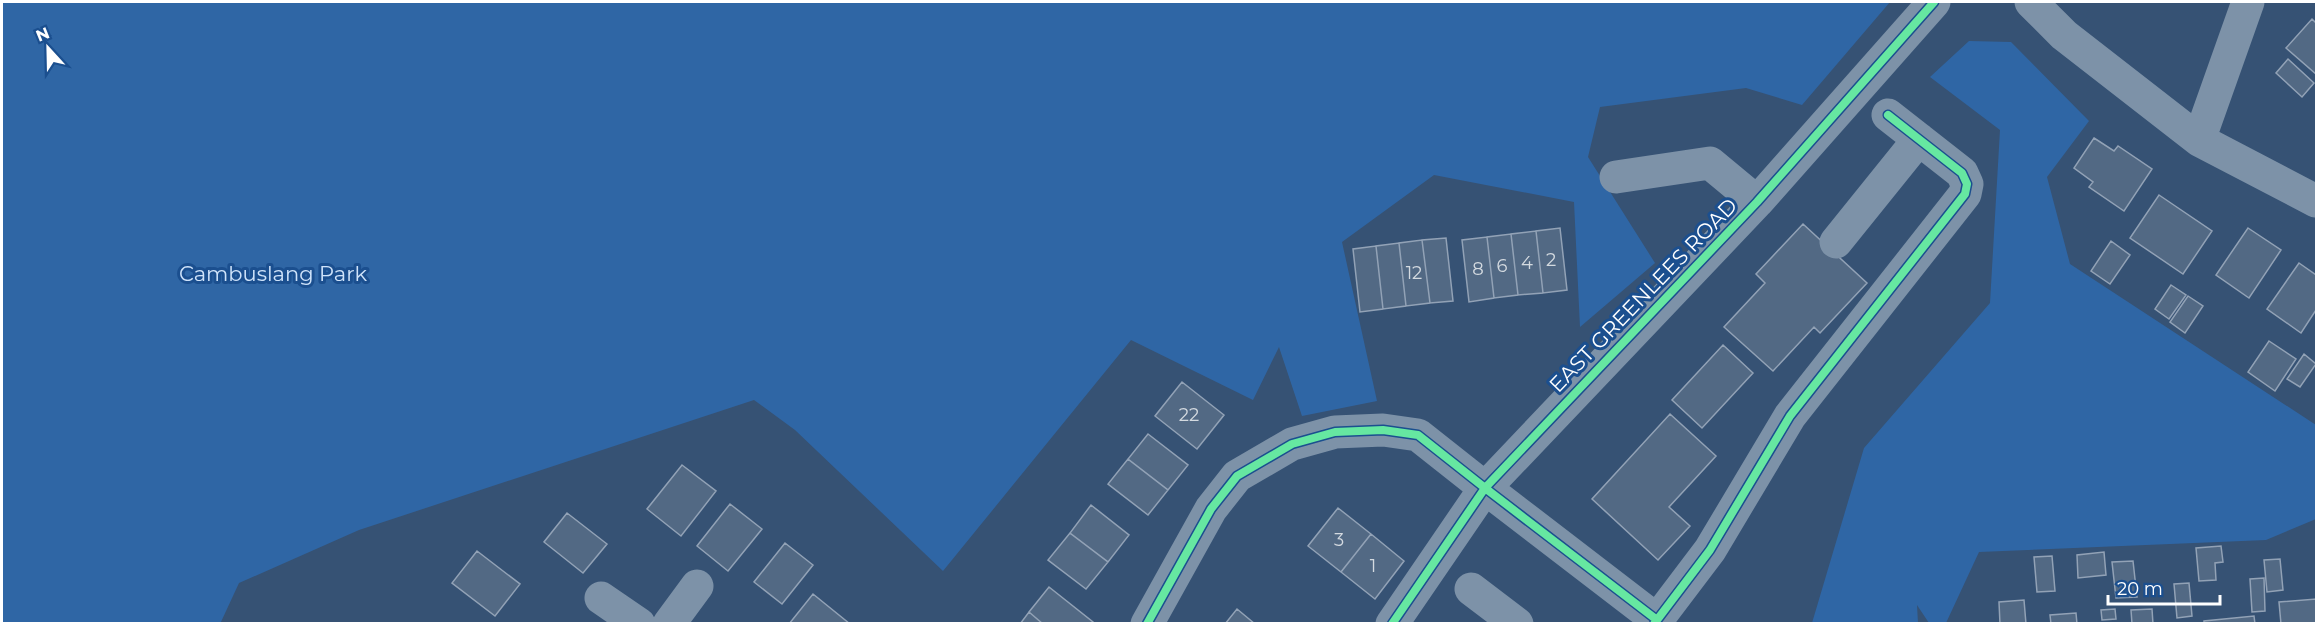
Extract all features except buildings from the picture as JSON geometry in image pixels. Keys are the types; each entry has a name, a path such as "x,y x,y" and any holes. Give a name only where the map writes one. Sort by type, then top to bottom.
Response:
{"street":[{"name":"EAST GREENLEES ROAD","path":"1392,624 1485,488 1757,202 1934,2"},
{"path":"2031,2 2064,35 2199,140 2314,197"},
{"path":"2199,140 2248,2"},
{"path":"1147,624 1210,509 1237,476 1292,444 1335,432 1383,430 1418,435 1656,622 1710,550 1790,416 1965,194 1967,184 1962,173 1888,115"},
{"path":"1836,242 1919,140"},
{"path":"1616,177 1710,163 1757,202"},
{"path":"669,624 697,586"},
{"path":"1471,589 1517,624"},
{"path":"601,598 639,624"}],"green space":[{"name":"Cambuslang Park","path":"2,2 1890,2 1802,105 1746,88 1600,107 1588,157 1655,263 1580,327 1574,202 1434,175 1342,242 1377,401 1302,416 1279,347 1253,400 1131,340 943,571 795,430 754,400 359,530 239,583 220,624 2,623"},
{"path":"1969,41 2011,42 2089,121 2047,177 2070,264 2316,425 2316,519 2266,540 1979,552 1946,623 1929,623 1917,605 1918,623 1812,623 1864,448 1990,303 2000,130 1930,77"}],"cycle path":[{"path":"1392,624 1485,488 1757,202 1934,2"},
{"path":"1654,624 1710,550 1790,416 1965,194 1967,184 1962,173 1888,115"},
{"path":"1147,624 1211,509 1237,476 1292,444 1335,432 1383,430 1418,435 1657,620"}]}
